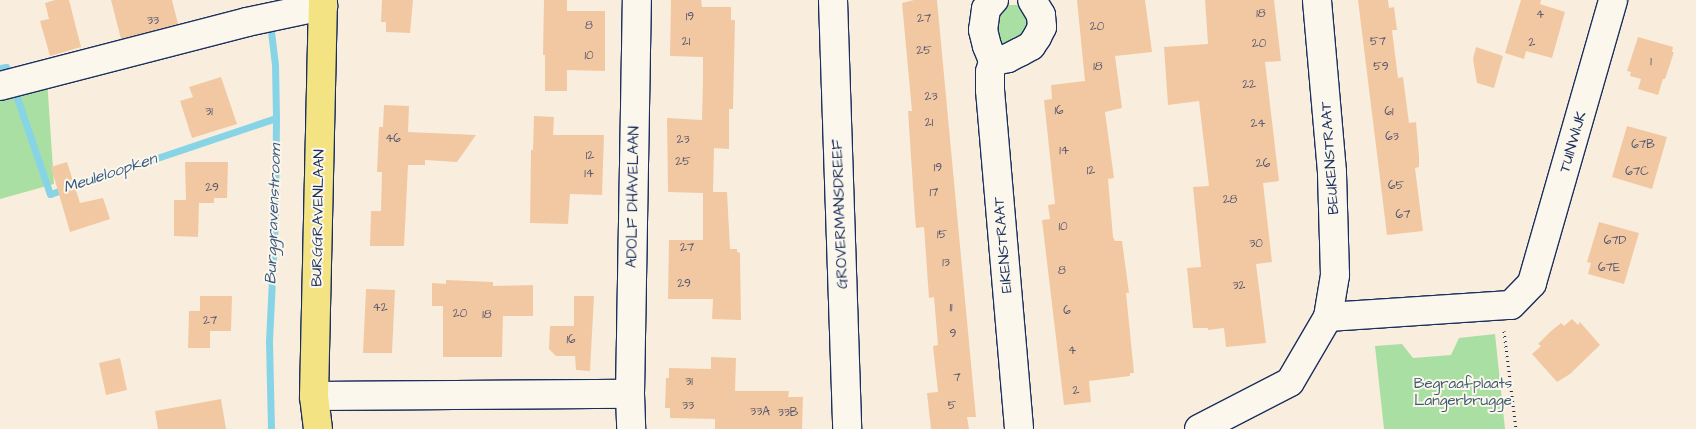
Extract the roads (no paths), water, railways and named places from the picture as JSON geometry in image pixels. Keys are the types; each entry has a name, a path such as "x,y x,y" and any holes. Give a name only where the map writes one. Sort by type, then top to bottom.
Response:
{"main road":[{"name":"BURGGRAVENLAAN","path":"318,429 314,396 323,3"}],"street":[{"name":"ADOLF DHAVELAAN","path":"631,429 637,0"},
{"name":"GROVERMANSDREEF","path":"833,0 847,429"},
{"name":"EIKENSTRAAT","path":"994,0 986,9 983,20 985,39 993,61 990,72 990,90 1019,429"},
{"path":"993,61 1008,58 1020,52 1031,46 1037,37 1042,27 1041,15 1032,0"},
{"name":"BEUKENSTRAAT","path":"1199,429 1290,382 1328,317 1335,275 1332,172 1317,0"},
{"name":"TUINWIJK","path":"1328,317 1511,305 1532,283 1613,0"},
{"name":"BURGGRAVENLAAN","path":"8,84 323,3"},
{"path":"314,396 630,394"}],"waterway":[{"name":"Burggravenstroom","path":"270,23 275,65 276,118 275,218 269,341 271,429"},
{"name":"Meuleloopken","path":"0,68 6,67 11,79"},
{"name":"Meuleloopken","path":"14,89 50,194 276,118"}],"park label":[{"name":"Begraafplaats Langerbrugge","path":"1463,392"}]}
